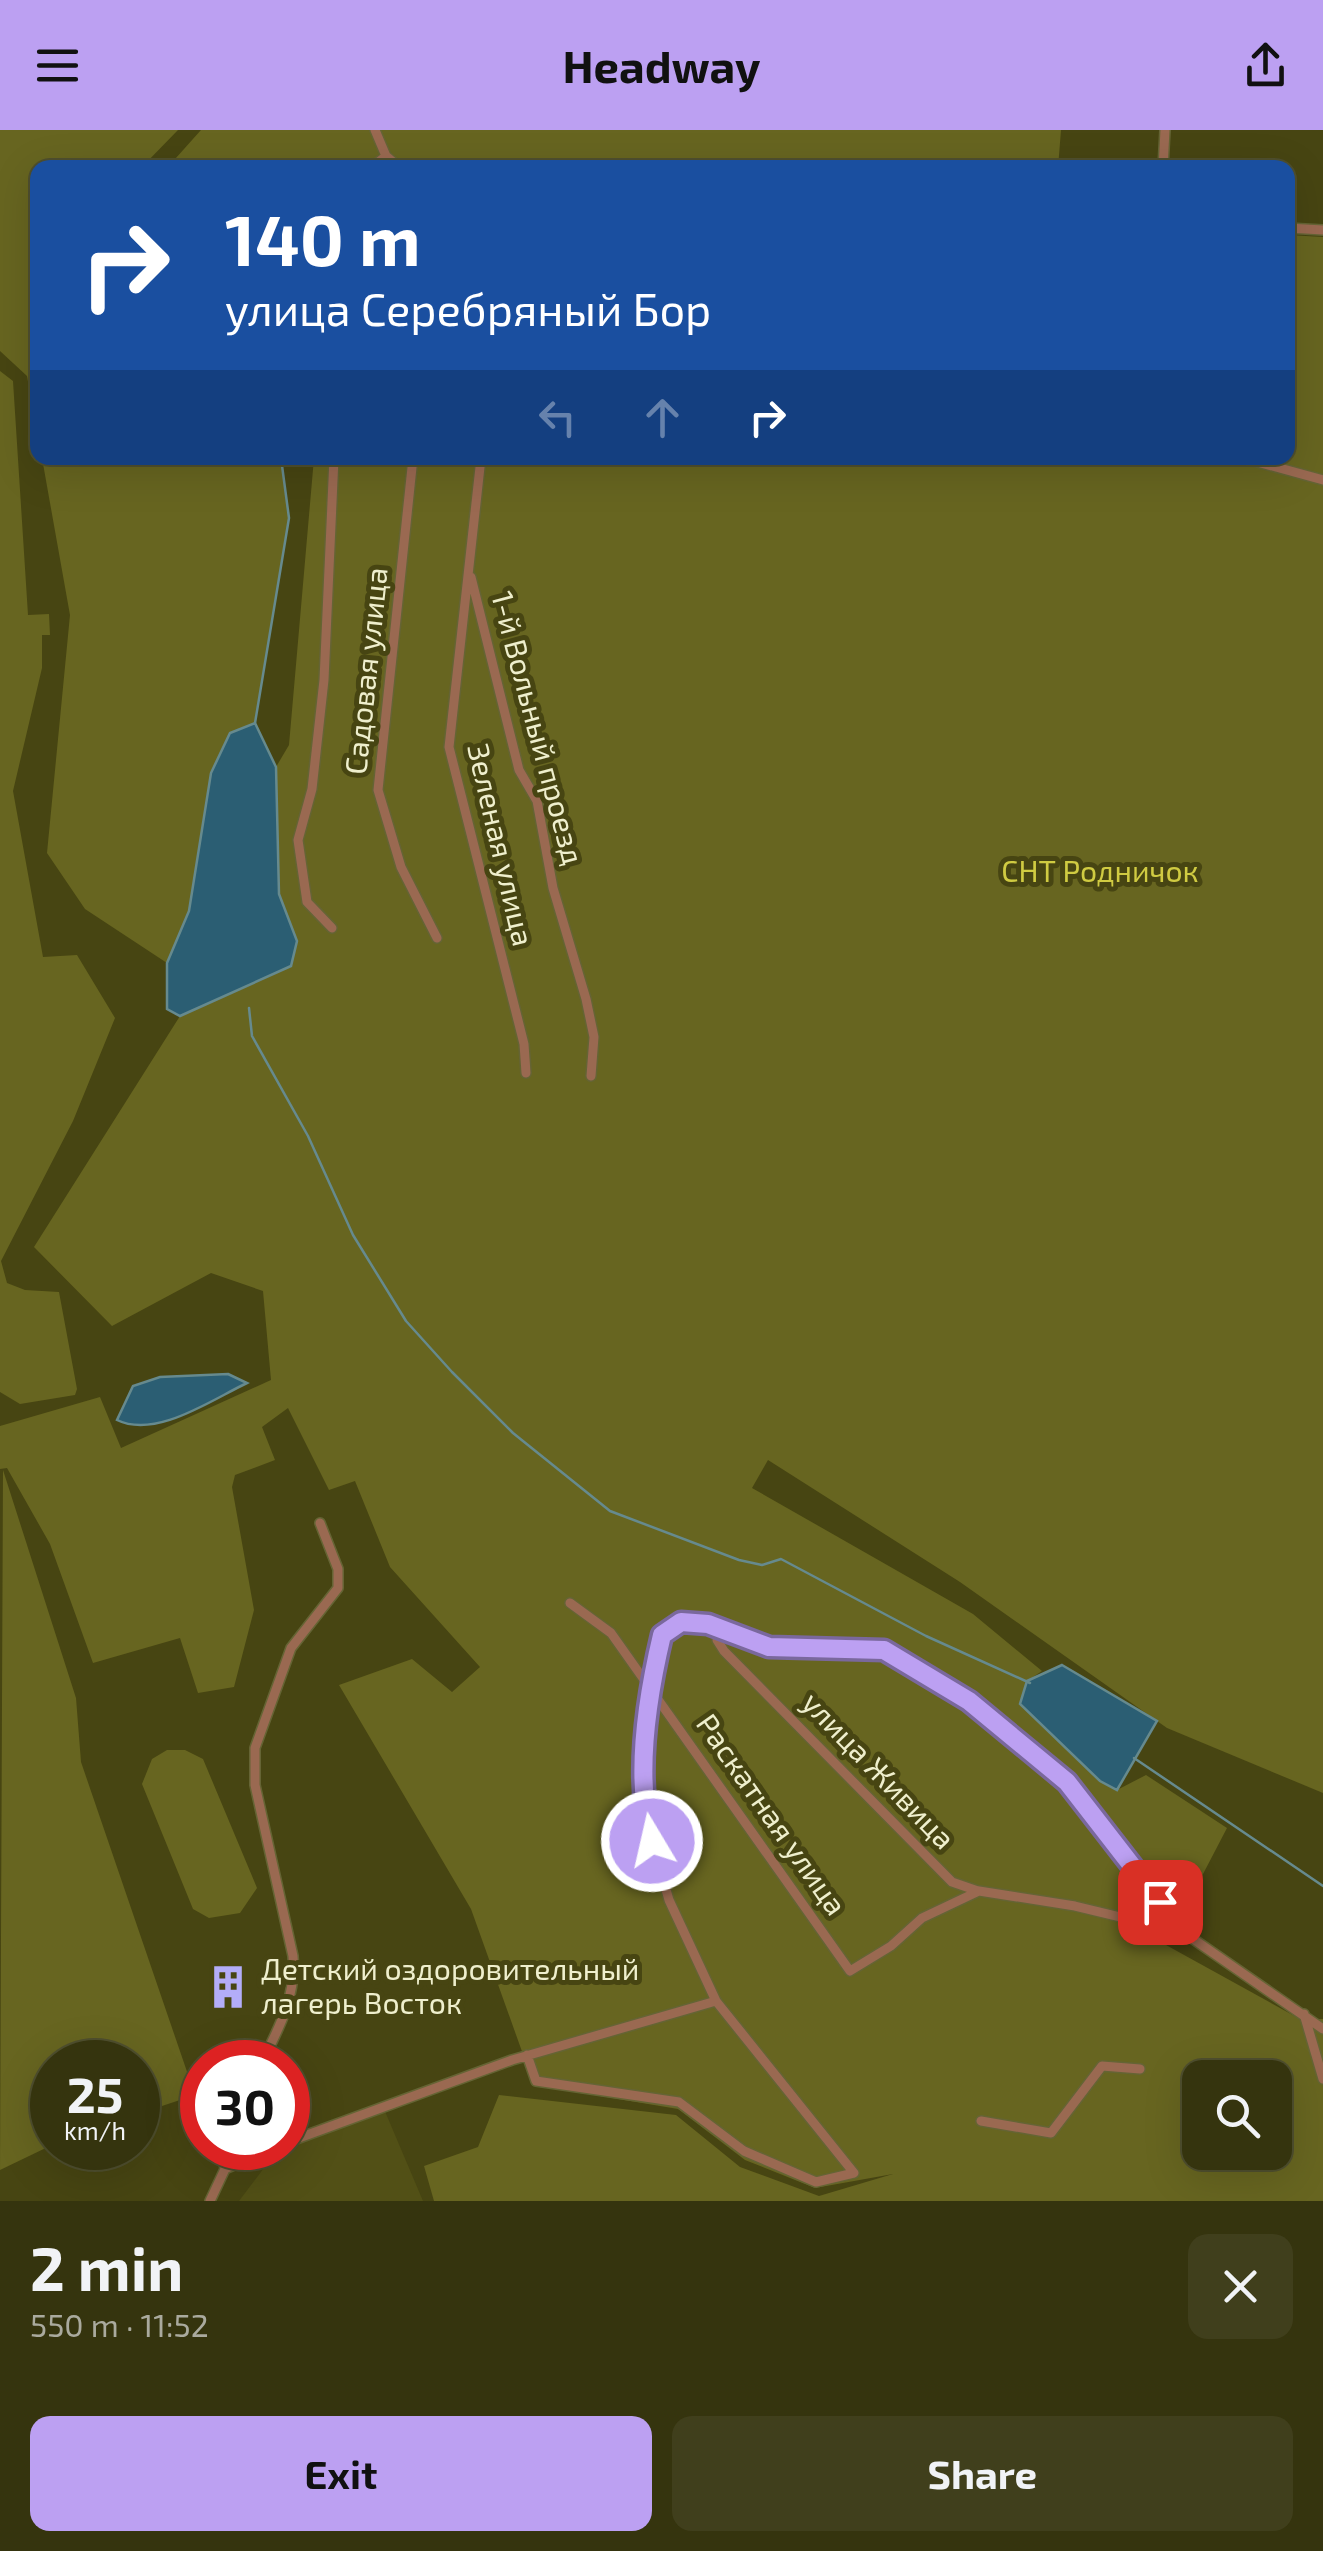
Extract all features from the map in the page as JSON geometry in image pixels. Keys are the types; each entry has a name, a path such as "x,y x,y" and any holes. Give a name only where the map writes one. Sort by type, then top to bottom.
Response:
{"street":[{"path":"375,130 391,160"},
{"path":"1163,160 1165,130"},
{"path":"381,160 386,156"},
{"path":"1295,228 1323,230"},
{"path":"332,928 307,902 298,840 312,789 324,680 334,465"},
{"name":"Садовая улица","path":"412,465 378,790 401,867 437,938"},
{"name":"Зеленая улица","path":"480,465 449,747 524,1044 526,1073"},
{"path":"1268,465 1323,480"},
{"name":"1-й Вольный проезд","path":"468,567 519,770 536,801 553,888 586,999 594,1037 592,1076"},
{"path":"273,2040 287,2013 295,1984 294,1956 255,1785 255,1748 291,1648 338,1588 338,1570 320,1523"},
{"name":"Раскатная улица","path":"570,1603 611,1633 850,1970 891,1946 922,1918 979,1891"},
{"path":"527,2055 536,2080 679,2102 744,2151 816,2182 854,2173 716,2001 670,1900 644,1812 649,1690 662,1635 681,1622 719,1628 769,1647 884,1650 969,1701 1067,1782 1183,1932 1240,1976 1323,2029"},
{"name":"улица Живица","path":"719,1628 716,1640 724,1650 952,1882 979,1891"},
{"path":"979,1891 1076,1906 1183,1932"},
{"path":"310,2134 527,2055 716,2001"},
{"path":"1304,2014 1323,2079"},
{"path":"981,2122 1051,2133 1102,2066 1140,2068"},
{"path":"210,2201 225,2170"}],"shaded area":[{"path":"384,2109 423,2201 239,2201 262,2170 310,2170 310,2138"}],"green space":[{"path":"0,130 178,130 149,160 30,160 30,393 27,376 0,351"},
{"path":"201,130 1061,130 1059,160 174,160"},
{"name":"СНТ Родничок","path":"1295,235 1323,237 1323,1793 1167,1728 960,1582 768,1460 752,1488 973,1614 1042,1671 1027,1681 1100,1781 1117,1790 1146,1775 1227,1828 1166,1945 1300,2019 1323,2019 1323,2201 434,2201 424,2166 478,2147 499,2095 676,2115 740,2167 819,2196 893,2174 815,2188 745,2160 678,2109 534,2085 471,1909 339,1685 412,1659 452,1692 480,1667 390,1567 355,1481 329,1490 288,1408 262,1427 275,1460 235,1475 232,1487 254,1610 234,1687 198,1693 180,1638 93,1663 50,1544 7,1468 0,1469 0,1426 100,1397 121,1448 271,1380 263,1291 211,1273 112,1326 34,1247 180,1016 290,966 297,941 279,894 276,767 289,745 313,465 1295,465"},
{"path":"0,371 13,381 28,615 49,614 50,635 42,635 42,668 13,791 43,957 77,955 115,1018 73,1121 1,1261 7,1283 25,1290 59,1292 77,1389 75,1395 20,1404 0,1392"},
{"path":"43,465 282,465 289,518 255,723 230,733 211,773 189,911 167,963 85,909 47,853 70,615"},
{"path":"3,1470 76,1698 81,1762 180,2051 180,2100 160,2107 160,2040 30,2040 30,2156 0,2170"},
{"path":"167,1750 185,1750 203,1759 257,1888 240,1913 209,1918 193,1909 142,1784 152,1759"}],"water":[{"path":"255,723 276,767 279,894 297,941 291,966 180,1016 167,1009 167,963 189,911 211,773 230,733"},
{"path":"228,1374 247,1383 166,1421 132,1425 117,1420 133,1386 160,1377"},
{"path":"1062,1665 1157,1721 1117,1790 1100,1781 1020,1704 1027,1681"}],"waterway":[{"path":"255,723 289,518 282,465"},
{"path":"249,1008 252,1036 308,1136 353,1235 406,1321 513,1433 610,1511 739,1560 762,1565 781,1559 926,1636 1030,1683"},
{"path":"1134,1758 1323,1886"}],"place":[{"name":"Детский оздоровительный лагерь Восток","path":"228,1987"}],"route":[{"path":"652,1841 644,1812 649,1690 662,1635 681,1622 708,1624 769,1647 884,1650 969,1701 1067,1782 1160,1902"}]}
